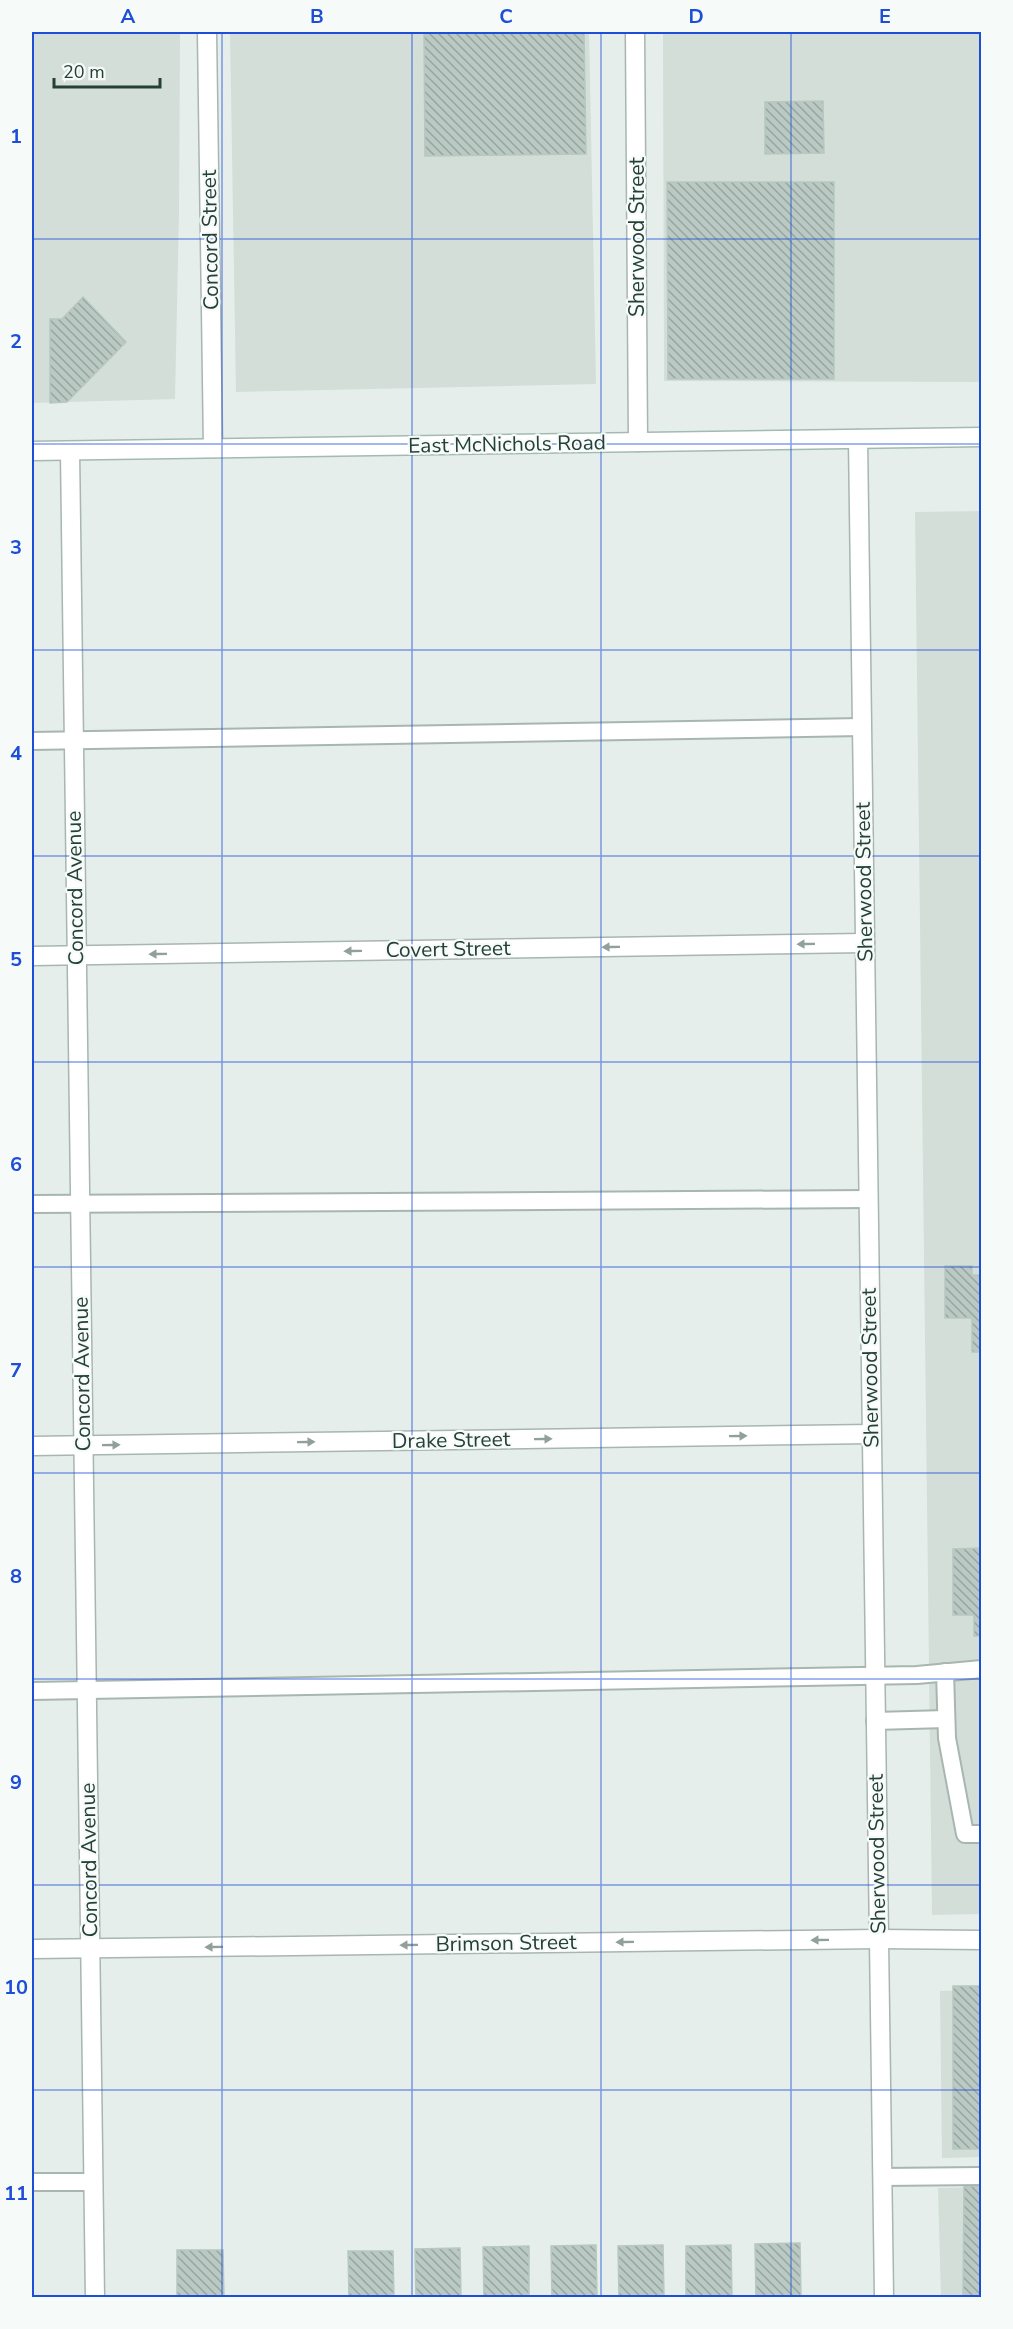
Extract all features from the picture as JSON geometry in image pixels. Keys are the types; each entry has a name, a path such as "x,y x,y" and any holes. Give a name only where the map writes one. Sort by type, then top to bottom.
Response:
{"street":[{"name":"Concord Street","path":"207,32 213,448"},
{"name":"Sherwood Street","path":"635,32 638,442"},
{"name":"East McNichols Road","path":"32,451 981,437"},
{"name":"Sherwood Street","path":"858,439 884,2298"},
{"name":"Concord Avenue","path":"70,451 95,2298"},
{"name":"Covert Street","path":"32,956 865,943"},
{"name":"Drake Street","path":"32,1446 871,1434"},
{"name":"Brimson Street","path":"32,1949 879,1939 981,1940"}],"lane":[{"path":"32,741 862,727"},
{"path":"32,1204 868,1199"},
{"path":"32,1691 874,1676 981,1669"},
{"path":"945,1672 947,1738 965,1834 981,1834"},
{"path":"875,1720 946,1719"},
{"path":"882,2177 981,2176"},
{"path":"32,2182 93,2182"}],"shaded area":[{"path":"32,32 180,32 175,399 32,403"},
{"path":"230,32 589,32 596,384 236,392"},
{"path":"663,32 981,32 981,382 664,381"},
{"path":"982,511 981,1914 932,1915 915,512"},
{"path":"981,1990 981,2157 942,2158 940,1991"},
{"path":"981,2187 981,2297 941,2297 938,2188"}],"building":[{"path":"424,32 584,32 586,154 425,156"},
{"path":"823,101 824,153 765,154 765,102"},
{"path":"667,182 834,182 834,379 668,379"},
{"path":"83,297 126,342 67,402 50,403 50,319 62,319"},
{"path":"945,1266 972,1266 972,1275 982,1275 982,1352 972,1352 972,1318 945,1318"},
{"path":"982,1548 982,1636 974,1636 974,1615 953,1615 953,1549"},
{"path":"953,1986 982,1986 982,2149 953,2149"},
{"path":"964,2186 982,2186 982,2298 963,2298"},
{"path":"800,2243 801,2298 756,2298 755,2244"},
{"path":"596,2245 597,2298 552,2298 551,2246"},
{"path":"663,2245 664,2298 619,2298 618,2246"},
{"path":"731,2245 732,2298 686,2298 686,2246"},
{"path":"529,2246 529,2298 484,2298 483,2247"},
{"path":"460,2248 461,2298 416,2298 415,2249"},
{"path":"177,2250 223,2250 224,2298 177,2298"},
{"path":"348,2251 393,2251 394,2298 349,2298"}]}
